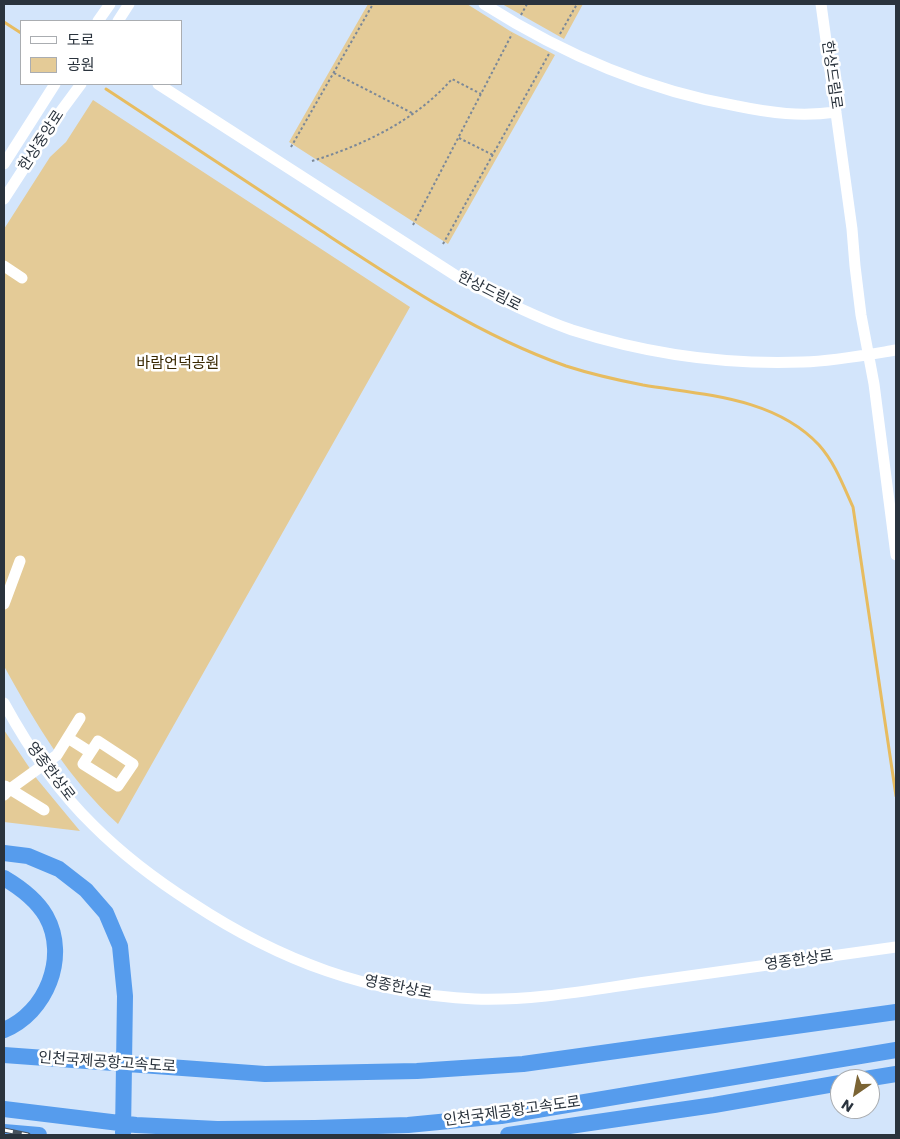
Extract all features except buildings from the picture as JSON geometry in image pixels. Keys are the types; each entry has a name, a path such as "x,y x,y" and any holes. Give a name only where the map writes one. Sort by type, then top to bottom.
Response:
{"highway":[{"path":"4,852 28,856 59,869 86,890 106,913 120,946 125,996 123,1135"},
{"path":"4,878 21,888 36,902 47,918 53,935 55,955 52,977 43,996 32,1010 4,1030"},
{"name":"인천국제공항고속도로","path":"4,1055 265,1074 417,1071 523,1064 896,1012"},
{"name":"인천국제공항고속도로","path":"4,1109 136,1125 218,1129 316,1128 408,1124 501,1116 896,1050"},
{"path":"880,1077 896,1074"},
{"name":"인천국제공항고속도로","path":"508,1135 714,1105 830,1085"},
{"name":"인천국제공항고속도로","path":"591,1135 714,1105"},
{"path":"4,1132 39,1135"}],"street":[{"path":"99,20 110,4"},
{"path":"119,20 129,4"},
{"path":"484,4 524,28 586,60 667,90 709,101 775,113 799,116 836,112"},
{"name":"한상드림로","path":"821,4 852,229 861,315 882,443 896,555"},
{"name":"한상중앙로","path":"4,164 54,85"},
{"name":"한상중앙로","path":"4,199 61,111 80,85"},
{"name":"한상드림로","path":"160,85 458,277 506,302 570,329 617,344 662,353 742,362 804,362 896,350"},
{"path":"4,266 22,278"},
{"path":"4,604 20,561"},
{"name":"영종한상로","path":"4,703 24,738 62,791 121,852 168,888 251,939 301,962 342,976 400,991 438,996 478,999 547,996 896,947"},
{"path":"44,810 6,790 58,755 80,718"},
{"path":"68,738 90,752"}],"path":[{"path":"292,147 373,4"},
{"path":"520,18 527,4"},
{"path":"558,39 577,4"},
{"path":"413,225 514,31"},
{"path":"443,244 551,51"},
{"path":"334,73 412,113"},
{"path":"312,161 379,135 437,94 452,79 481,94"},
{"path":"458,137 493,155"}],"green space":[{"path":"368,4 467,4 510,31 555,55 448,244 289,142"},
{"path":"502,4 583,4 564,39"},
{"name":"바람언덕공원","path":"93,100 410,307 118,824 83,788 54,750 4,666 4,229 50,157 66,142"},
{"path":"4,730 37,779 80,831 4,822"}],"waterway":[{"path":"4,22 20,32"},
{"path":"106,89 379,269 439,306 501,339 566,366 594,374 643,385 713,396 759,408 781,417 801,429 819,445 834,467 853,507 896,796"}],"railway":[{"path":"4,1130 28,1135"}]}
